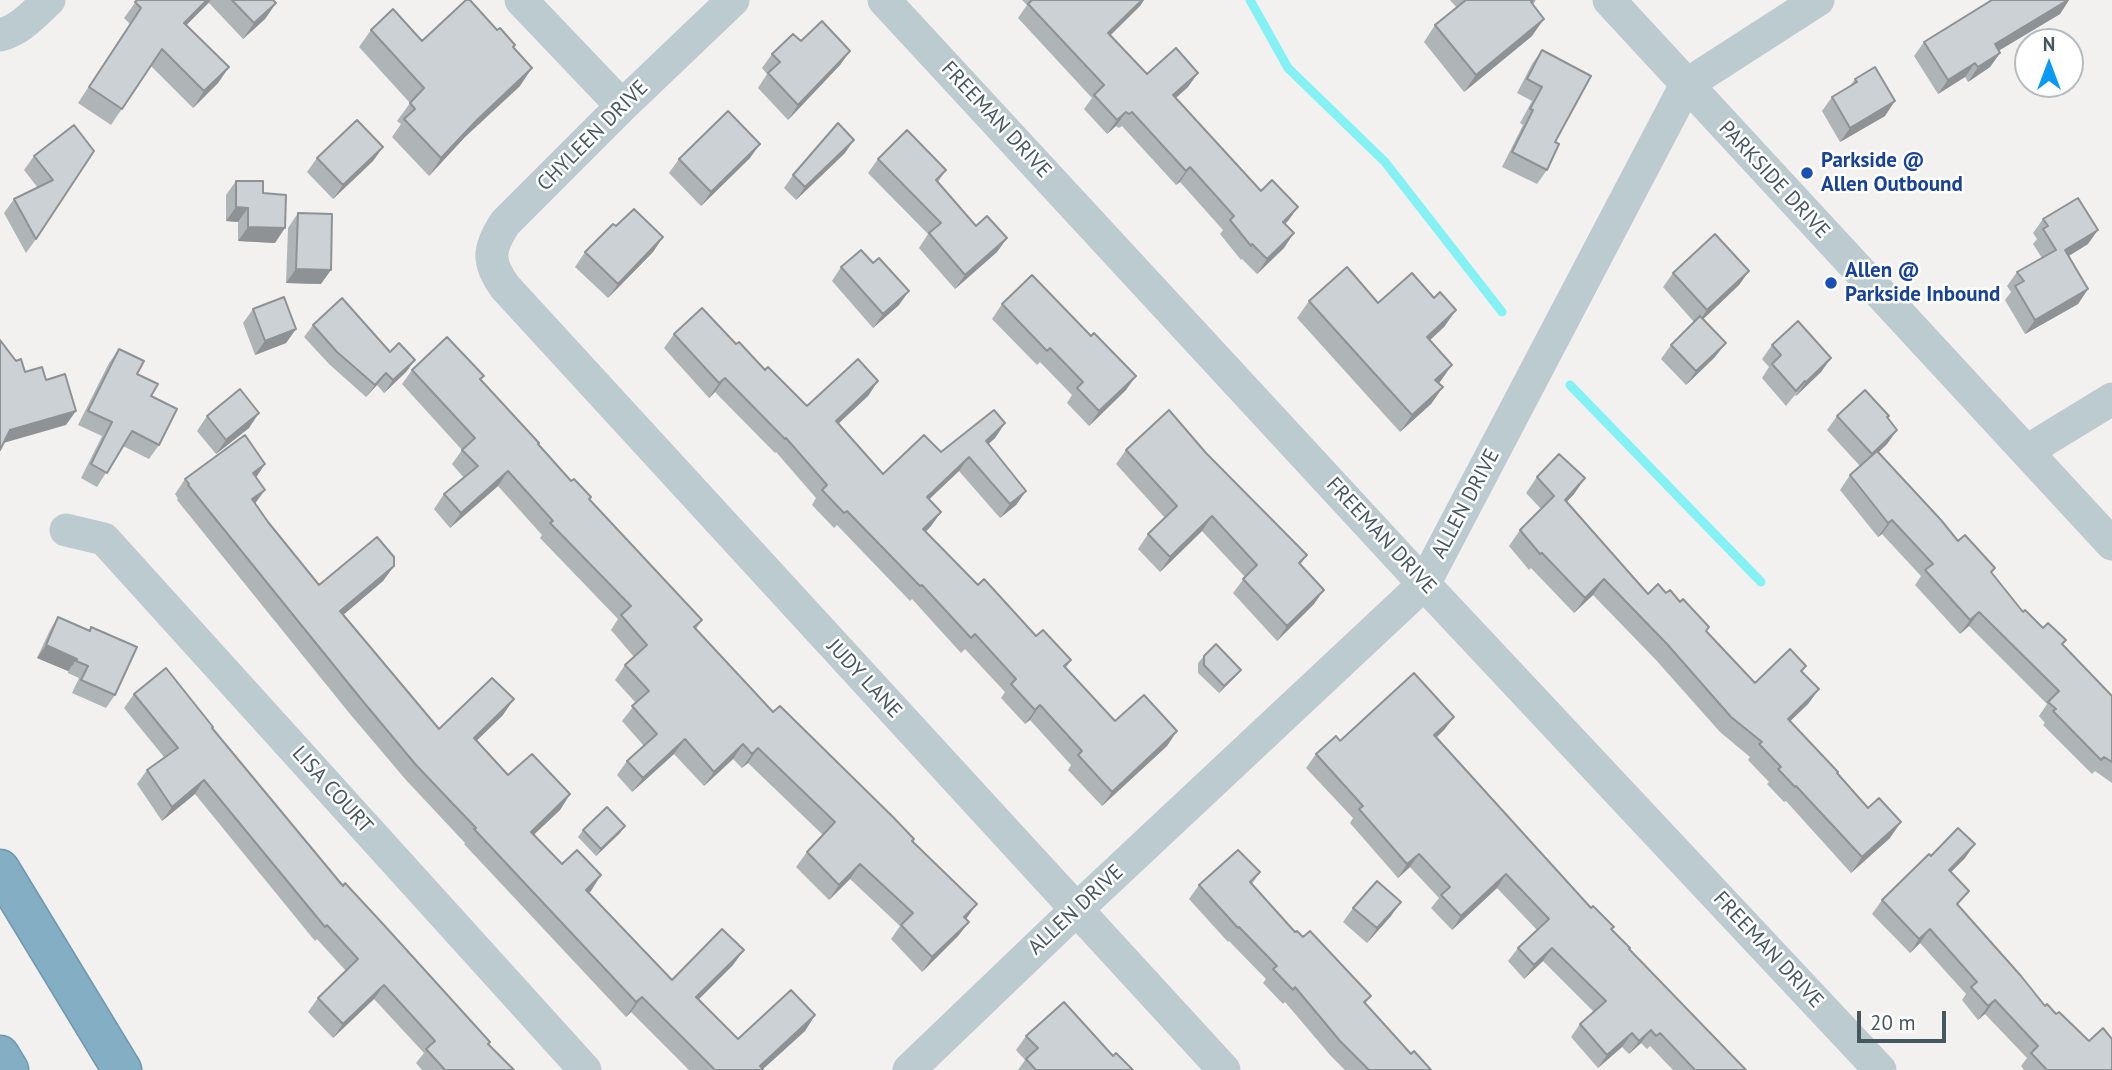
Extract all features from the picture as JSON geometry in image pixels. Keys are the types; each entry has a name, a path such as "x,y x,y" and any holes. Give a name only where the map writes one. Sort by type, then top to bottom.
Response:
{"highway":[{"path":"0,869 122,1070"},
{"path":"0,1055 9,1070"}],"street":[{"path":"0,35 9,33 24,23 49,0"},
{"path":"521,0 622,106"},
{"name":"CHYLEEN DRIVE","path":"505,287 494,272 491,256 495,238 505,223 733,0"},
{"name":"FREEMAN DRIVE","path":"884,0 1424,584 1880,1070"},
{"name":"PARKSIDE DRIVE","path":"1609,0 2112,544"},
{"name":"ALLEN DRIVE","path":"909,1070 1424,584 1686,85 1818,0"},
{"name":"JUDY LANE","path":"505,287 1224,1070"},
{"path":"2027,451 2112,399"},
{"name":"LISA COURT","path":"66,530 104,539 585,1070"}],"building":[{"path":"207,0 184,23 229,67 204,91 162,49 122,109 89,87 141,8 135,2"},
{"path":"232,0 273,0 276,3 254,23"},
{"path":"466,0 470,0 497,30 500,28 532,68 441,158 404,119 415,109 410,103 424,88 371,30 393,9 422,41"},
{"path":"1032,0 1142,0 1108,33 1147,74 1176,48 1198,73 1173,95 1261,191 1272,180 1298,207 1283,222 1294,233 1267,259 1252,244 1251,246 1230,220 1234,216 1190,167 1186,171 1132,112 1126,112 1117,120 1094,95 1104,85 1028,4"},
{"path":"1466,0 1533,0 1531,2 1544,19 1476,75 1435,25"},
{"path":"1992,0 2068,0 2022,28 2014,28 2014,33 1995,44 2000,53 1978,67 1975,63 1948,80 1924,42"},
{"path":"822,21 850,51 798,105 768,73 780,62 772,54 793,34 801,41"},
{"path":"1542,50 1591,76 1555,142 1559,144 1547,170 1512,152 1542,87 1527,79"},
{"path":"1875,67 1895,101 1850,128 1832,97"},
{"path":"728,111 760,144 711,192 679,159"},
{"path":"357,120 383,147 343,185 317,158"},
{"path":"838,123 854,140 805,187 793,175"},
{"path":"74,125 94,151 36,239 14,199 53,180 34,156"},
{"path":"907,130 946,170 936,180 976,226 987,216 1007,238 965,275 929,233 941,223 878,159"},
{"path":"236,181 263,181 263,193 286,195 285,228 248,227 248,208 236,207"},
{"path":"2078,198 2098,230 2065,250 2088,289 2035,320 2015,286 2024,281 2017,272 2056,250 2043,229 2048,226 2043,219"},
{"path":"634,209 663,237 618,284 585,252 613,224 616,226"},
{"path":"298,213 332,214 331,270 296,269"},
{"path":"1715,234 1749,271 1707,310 1673,273"},
{"path":"861,250 873,263 879,258 909,291 883,314 841,267"},
{"path":"1347,267 1378,303 1412,273 1434,298 1440,292 1456,310 1427,337 1452,365 1435,380 1443,387 1412,415 1309,301"},
{"path":"1032,275 1091,336 1094,333 1136,376 1099,411 1077,388 1083,382 1050,348 1047,351 1002,304"},
{"path":"284,297 296,329 265,341 253,309"},
{"path":"342,298 390,352 399,343 415,360 393,380 386,373 375,385 337,352 313,325"},
{"path":"702,308 736,344 739,342 765,370 768,367 807,406 858,359 878,381 836,421 883,474 924,435 941,452 994,410 1005,423 986,441 1026,491 1010,504 969,457 927,497 941,512 923,529 978,585 984,579 1036,636 1043,630 1071,660 1064,666 1115,721 1144,695 1177,731 1112,792 1078,755 1082,751 1040,705 1035,710 1011,684 1016,679 975,634 971,638 847,511 844,513 822,490 827,485 786,438 725,378 719,383 674,334"},
{"path":"1700,316 1726,343 1696,371 1671,345"},
{"path":"1798,321 1831,358 1796,391 1772,364 1781,355 1772,345"},
{"path":"447,337 484,376 480,379 571,481 574,479 591,497 589,499 702,620 694,627 773,712 780,706 977,904 964,917 969,922 932,957 901,925 913,913 860,864 839,885 807,852 835,822 758,748 752,754 743,744 714,772 685,739 643,778 627,761 657,734 632,706 649,691 625,665 647,645 621,615 631,606 550,523 553,521 508,471 461,513 444,494 478,466 462,450 475,438 412,370"},
{"path":"0,340 16,361 21,359 25,372 42,367 46,380 65,374 76,411 10,430 0,450"},
{"path":"119,349 144,361 137,374 158,384 151,396 177,409 159,445 132,431 107,473 91,464 112,422 88,411"},
{"path":"240,389 259,413 226,440 207,416"},
{"path":"1865,390 1889,416 1887,417 1897,430 1872,454 1837,416"},
{"path":"1169,410 1206,453 1307,555 1299,563 1324,590 1287,626 1243,579 1257,565 1212,516 1170,557 1148,534 1177,506 1126,450"},
{"path":"245,435 265,464 253,473 265,490 252,499 319,585 377,537 394,557 394,566 340,611 439,729 492,678 514,699 474,738 508,775 532,754 570,794 531,832 562,864 577,850 601,875 586,890 672,980 722,929 744,950 696,997 738,1039 791,990 815,1015 760,1066 763,1070 715,1070 642,997 636,1002 474,829 476,828 416,765 361,699 185,479"},
{"path":"1877,451 1958,541 1965,535 1995,568 1991,572 2023,612 2025,610 2043,628 2048,623 2066,640 2062,644 2112,696 2112,762 2104,757 2101,760 2053,711 2056,709 2048,702 2059,691 1979,612 1970,620 1925,570 1933,564 1892,520 1888,523 1850,475"},
{"path":"1559,454 1585,478 1565,500 1648,594 1658,584 1666,593 1670,590 1680,602 1683,599 1709,627 1706,631 1755,683 1790,649 1806,666 1801,671 1819,689 1788,719 1868,808 1879,798 1901,822 1862,857 1778,769 1781,767 1759,744 1762,742 1731,717 1667,644 1604,579 1585,598 1542,553 1540,554 1520,530 1554,496 1537,477"},
{"path":"58,617 90,631 91,627 137,647 115,695 81,680 88,666 46,645"},
{"path":"1216,644 1241,670 1224,686 1204,665 1204,656"},
{"path":"166,668 212,728 343,886 345,883 514,1070 445,1070 426,1049 435,1041 384,985 343,1024 318,998 358,959 327,925 325,927 204,780 172,807 147,770 178,748 134,694"},
{"path":"1414,673 1454,717 1434,735 1591,908 1593,906 1614,927 1611,929 1629,949 1746,1070 1695,1070 1660,1033 1656,1036 1651,1030 1639,1041 1632,1033 1607,1055 1580,1024 1606,1001 1552,948 1534,965 1518,948 1549,919 1506,874 1461,916 1441,895 1450,887 1419,854 1407,864 1359,809 1363,806 1316,754 1336,736 1340,741"},
{"path":"607,807 625,826 601,849 583,830"},
{"path":"1958,828 1975,844 1949,870 1969,891 1957,904 2045,1006 2047,1004 2056,1014 2059,1012 2089,1041 2103,1028 2112,1039 2112,1070 2047,1070 2031,1053 2038,1046 1995,1000 1988,1006 1971,987 1977,982 1930,929 1919,939 1882,900"},
{"path":"1238,850 1260,872 1250,882 1295,932 1303,937 1310,931 1371,996 1364,1002 1411,1054 1414,1051 1431,1070 1369,1070 1340,1041 1295,987 1293,990 1273,969 1277,966 1199,885"},
{"path":"1377,881 1401,902 1377,928 1353,908"},
{"path":"1064,1002 1113,1056 1116,1053 1133,1070 1036,1070 1026,1059 1038,1048 1026,1036"}],"waterway":[{"path":"1250,0 1288,68 1385,162 1502,312"},
{"path":"1570,385 1761,582"}],"place":[{"name":"Parkside @ Allen Outbound","path":"1807,173"},
{"name":"Allen @ Parkside Inbound","path":"1831,283"}]}
